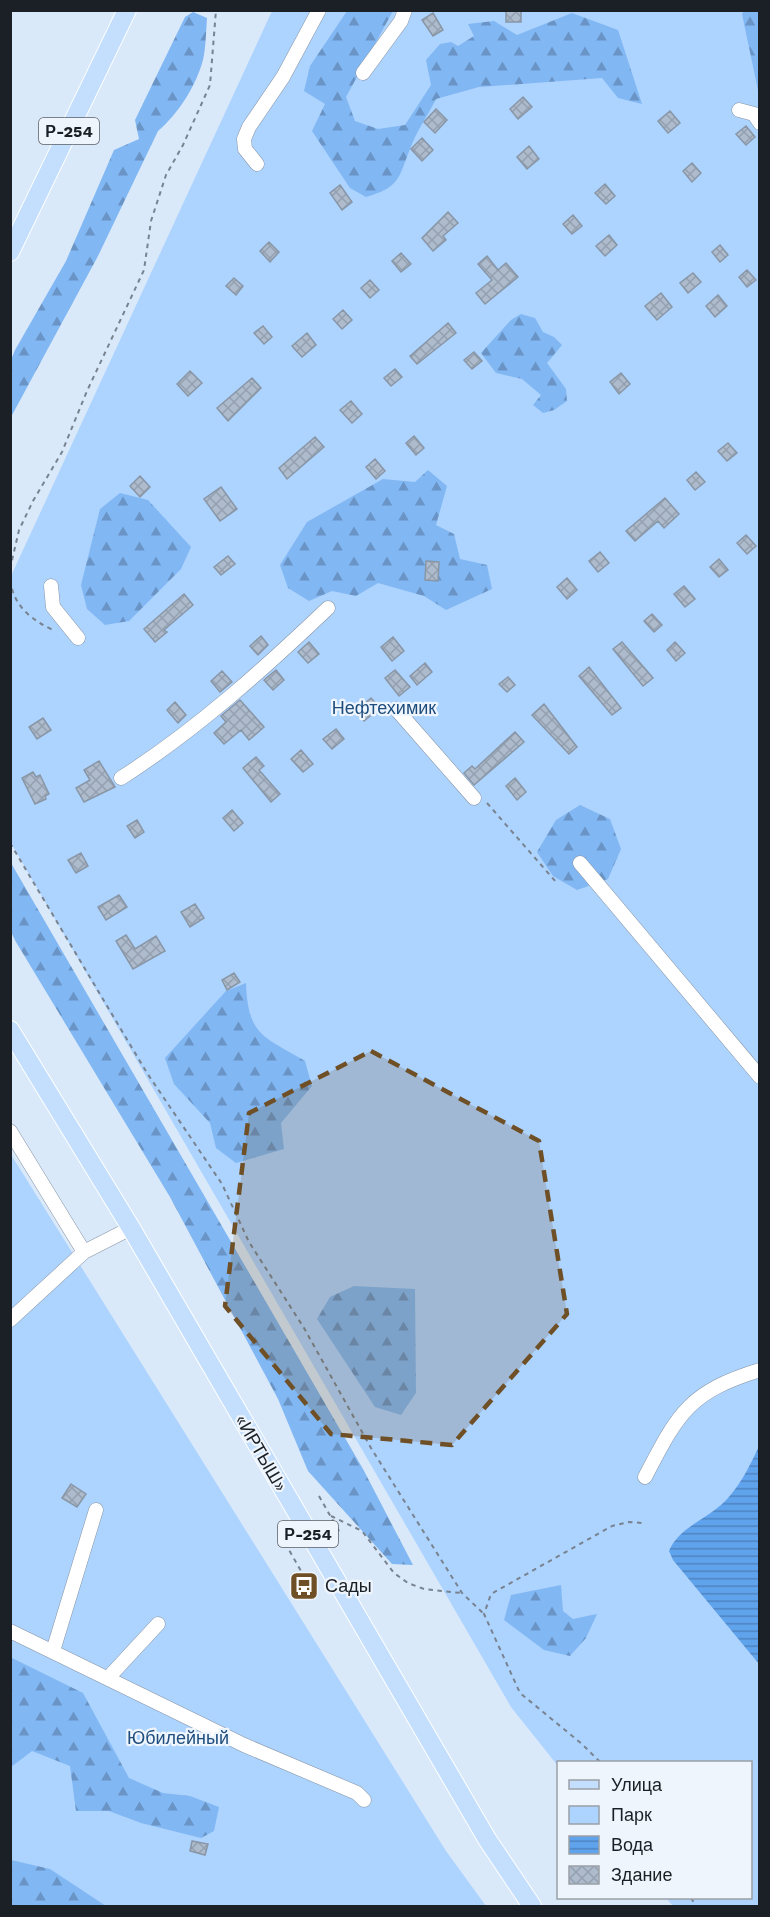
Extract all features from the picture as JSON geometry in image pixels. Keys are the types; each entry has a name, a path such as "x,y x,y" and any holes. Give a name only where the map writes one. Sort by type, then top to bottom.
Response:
{"main road":[{"name":"Р-254","path":"10,252 127,10"},
{"name":"«ИРТЫШ»","path":"10,1030 131,1228 487,1839 532,1906"}],"street":[{"path":"257,164 245,148 246,133 284,77 319,10"},
{"path":"363,73 402,21 405,10"},
{"path":"739,110 754,114 759,123"},
{"path":"51,586 53,607 78,638"},
{"path":"121,778 152,759 249,682 328,608"},
{"path":"396,709 480,801"},
{"path":"580,863 759,1077"},
{"path":"10,1131 84,1252"},
{"path":"10,1320 84,1252 131,1228"},
{"path":"645,1477 670,1429 696,1397 731,1379 759,1370"},
{"path":"53,1651 96,1510"},
{"path":"108,1678 158,1624"},
{"path":"10,1631 244,1745 357,1793 364,1800"}],"path":[{"path":"10,569 19,530 62,452 87,391 144,270 151,221 166,175 183,145 210,85 216,10"},
{"path":"10,580 12,593 23,611 36,622 57,632"},
{"path":"480,801 556,882"},
{"path":"10,843 147,1073 222,1184 249,1242 304,1328 371,1448 462,1593 484,1614 520,1693 599,1761"},
{"path":"319,1496 340,1533"},
{"path":"331,1516 362,1531 394,1574 408,1583 424,1589 462,1593"},
{"path":"484,1614 491,1594 612,1526 629,1522 643,1523"},
{"path":"285,1543 313,1592"}],"highlighted area":[{"path":"371,1051 539,1141 567,1314 452,1445 331,1434 225,1306 249,1113"}],"green space":[{"name":"Нефтехимик","path":"272,11 759,11 759,1906 673,1906 667,1899 752,1899 752,1761 557,1761 557,1765 511,1707 11,843 11,576"},
{"path":"347,11 393,11 346,97 355,121 378,129 405,125 431,85 426,60 440,44 451,42 458,46 474,36 468,24 494,21 517,35 572,13 618,30 642,104 618,98 602,78 479,87 436,99 415,136 400,175 386,190 366,197 350,188 312,131 325,104 304,91 310,66"},
{"path":"744,11 759,11 759,95 742,14"},
{"path":"193,12 207,18 204,55 196,80 179,108 158,131 98,256 11,417 11,360 15,350 66,261 114,150 139,139 135,120 185,17"},
{"path":"521,314 535,318 543,332 554,337 562,345 547,363 566,389 567,401 554,410 543,413 533,405 541,395 522,379 496,373 481,353 511,320"},
{"path":"428,470 447,486 436,525 454,534 460,559 487,565 492,589 446,610 424,596 378,583 356,596 332,591 309,601 288,588 280,565 307,522 383,479 415,482"},
{"path":"120,493 148,500 191,547 181,569 129,621 105,625 87,609 81,585 100,509"},
{"path":"580,805 610,819 621,849 608,879 577,890 553,876 537,852 556,820"},
{"path":"11,863 363,1469 413,1565 392,1564 308,1471 278,1399 170,1197 11,932"},
{"path":"246,983 247,1001 254,1024 268,1039 305,1061 312,1086 281,1123 284,1149 236,1163 216,1148 210,1123 174,1084 165,1058 226,991"},
{"name":"Юбилейный","path":"10,1153 446,1851 486,1906 11,1906"},
{"path":"354,1286 415,1289 416,1393 401,1415 375,1407 317,1319 330,1297"},
{"path":"561,1585 563,1611 573,1619 597,1614 586,1638 570,1656 544,1650 504,1620 511,1595"},
{"path":"10,1657 83,1693 129,1778 163,1793 190,1796 219,1807 214,1831 201,1838 141,1823 109,1811 76,1811 70,1766 32,1751 11,1767"},
{"path":"11,1860 50,1869 106,1906 11,1906"}],"water":[{"path":"759,1446 759,1664 673,1560 669,1551 673,1543 685,1531 714,1510 733,1492"}],"building":[{"path":"506,10 521,10 521,22 506,22"},
{"path":"433,13 443,30 433,36 422,20"},
{"path":"523,97 532,107 518,119 510,109"},
{"path":"436,109 447,120 435,133 424,122"},
{"path":"670,111 680,123 668,133 658,121"},
{"path":"746,126 755,137 746,145 736,134"},
{"path":"422,138 433,150 422,161 411,149"},
{"path":"529,146 539,159 527,169 517,157"},
{"path":"692,163 701,173 692,182 683,171"},
{"path":"605,184 615,196 606,204 595,193"},
{"path":"340,185 352,202 342,210 330,193"},
{"path":"448,212 458,223 443,236 446,240 433,251 422,238"},
{"path":"573,215 582,226 572,234 563,224"},
{"path":"609,235 617,245 605,256 596,246"},
{"path":"269,242 279,252 270,262 260,251"},
{"path":"720,245 728,255 720,262 712,252"},
{"path":"401,253 411,264 401,272 392,261"},
{"path":"487,256 498,270 506,263 518,277 485,304 476,293 492,280 478,264"},
{"path":"747,270 756,280 747,287 739,277"},
{"path":"693,273 701,282 688,293 680,283"},
{"path":"234,278 243,286 236,295 226,286"},
{"path":"370,280 379,290 370,298 361,288"},
{"path":"661,293 672,307 657,320 645,306"},
{"path":"718,295 727,306 715,317 706,306"},
{"path":"343,310 352,320 342,329 333,319"},
{"path":"448,323 456,333 417,364 410,356"},
{"path":"263,326 272,337 264,344 254,333"},
{"path":"307,333 316,345 302,357 292,346"},
{"path":"474,352 482,361 472,369 464,360"},
{"path":"395,369 402,377 391,386 384,378"},
{"path":"190,371 202,383 188,396 177,384"},
{"path":"621,373 630,384 619,394 610,382"},
{"path":"252,378 261,388 228,421 217,408"},
{"path":"351,401 362,414 352,423 340,410"},
{"path":"414,436 424,448 416,455 406,443"},
{"path":"315,437 324,447 287,479 279,468"},
{"path":"728,443 737,453 727,461 718,451"},
{"path":"375,459 385,471 376,479 366,467"},
{"path":"696,472 705,482 695,490 687,480"},
{"path":"140,476 150,487 140,497 130,486"},
{"path":"221,487 237,509 220,521 204,499"},
{"path":"665,498 679,514 664,528 658,521 635,541 626,531"},
{"path":"746,535 756,546 747,554 737,543"},
{"path":"600,552 609,563 598,572 589,561"},
{"path":"228,556 235,564 221,575 214,567"},
{"path":"719,559 728,570 719,577 710,567"},
{"path":"426,561 439,562 438,581 425,580"},
{"path":"567,578 577,590 567,599 557,587"},
{"path":"684,586 695,599 685,607 674,594"},
{"path":"184,594 193,605 164,630 167,632 155,642 144,629"},
{"path":"652,614 662,625 654,632 644,621"},
{"path":"261,636 268,645 258,655 250,646"},
{"path":"393,637 404,651 392,661 381,647"},
{"path":"309,642 319,654 308,663 298,652"},
{"path":"622,642 653,678 643,686 613,649"},
{"path":"675,642 685,653 676,661 667,650"},
{"path":"425,663 432,672 417,685 410,676"},
{"path":"589,667 621,708 612,715 579,676"},
{"path":"276,670 284,680 273,690 264,680"},
{"path":"395,670 410,687 399,696 385,678"},
{"path":"222,671 232,682 220,692 211,681"},
{"path":"508,677 515,685 507,692 499,684"},
{"path":"371,698 380,708 364,721 356,711"},
{"path":"240,700 264,727 249,740 241,730 224,744 214,733 226,722 221,716"},
{"path":"175,702 186,715 178,723 167,710"},
{"path":"544,704 577,747 569,754 532,715"},
{"path":"43,718 51,730 37,739 29,727"},
{"path":"336,729 344,739 332,749 323,739"},
{"path":"515,732 524,742 474,785 464,773 472,766 475,769"},
{"path":"301,750 313,764 303,772 291,759"},
{"path":"256,757 264,766 259,770 280,794 271,802 243,768"},
{"path":"99,761 115,787 84,802 76,788 90,780 84,770"},
{"path":"33,772 36,777 40,775 49,794 45,796 46,799 35,804 22,778"},
{"path":"515,778 526,792 517,800 506,786"},
{"path":"232,810 243,823 234,831 223,818"},
{"path":"137,820 144,832 135,838 127,826"},
{"path":"81,853 88,866 76,873 68,860"},
{"path":"119,895 127,907 106,920 98,907"},
{"path":"195,904 204,918 190,927 181,912"},
{"path":"126,935 135,949 156,936 165,951 133,969 116,941"},
{"path":"234,973 240,982 227,990 222,980"},
{"path":"71,1484 86,1494 77,1507 62,1498"},
{"path":"192,1841 208,1844 205,1855 190,1851"}],"place":[{"name":"Сады","path":"304,1586"}]}
